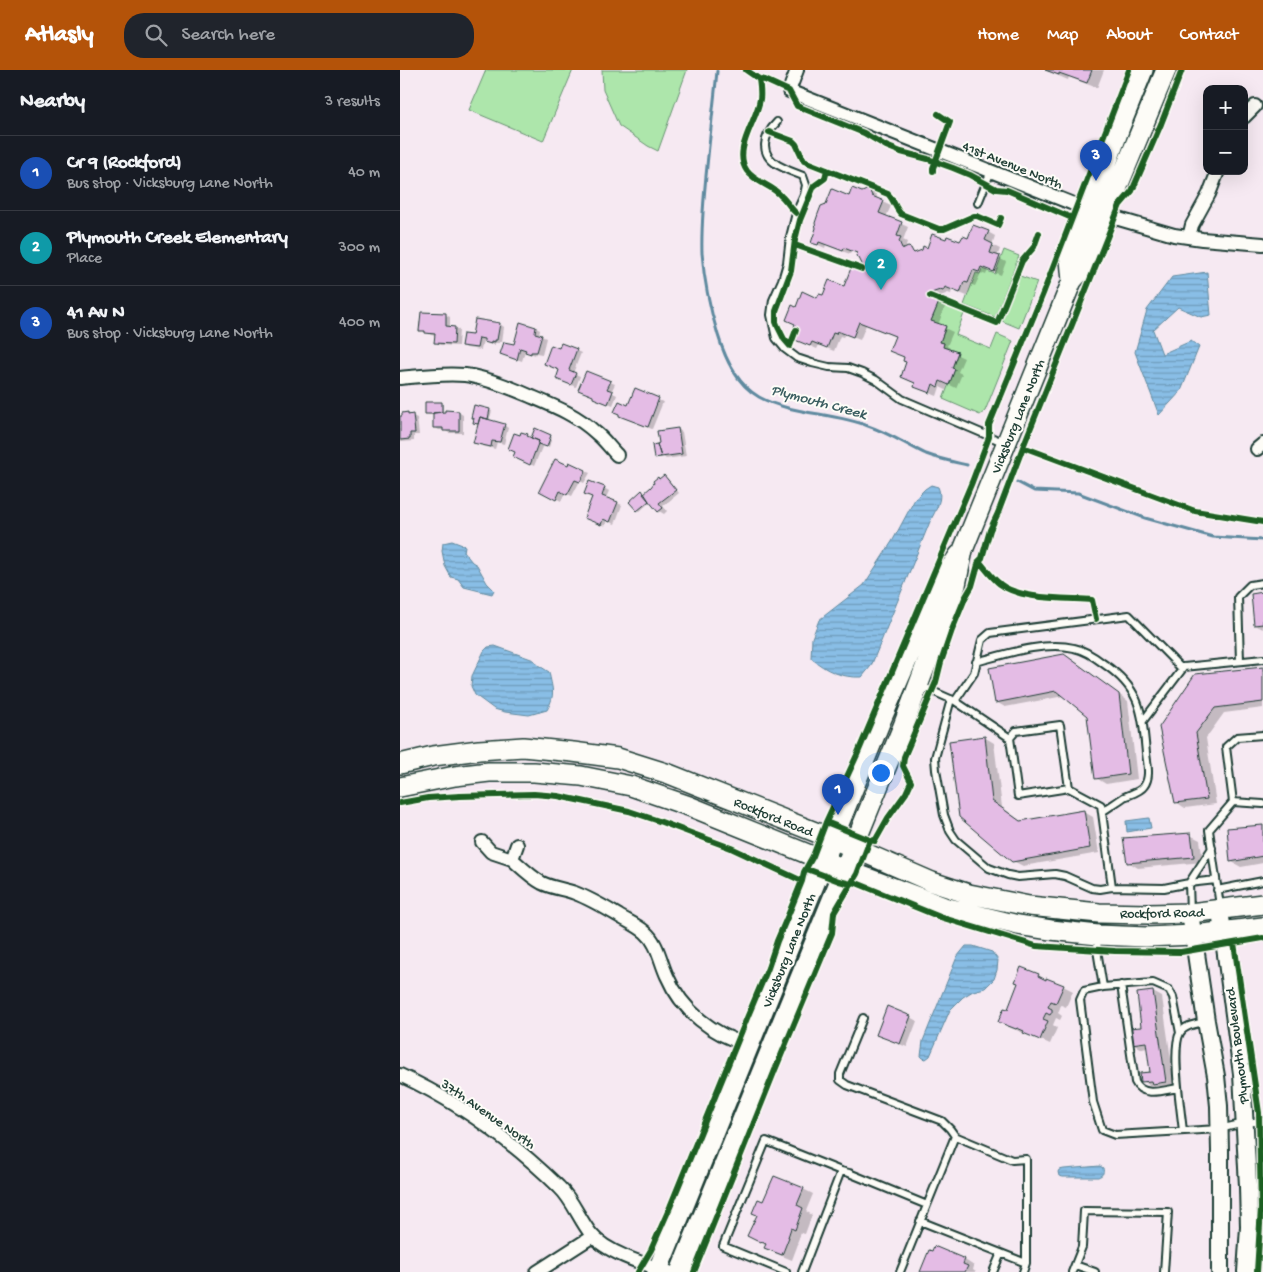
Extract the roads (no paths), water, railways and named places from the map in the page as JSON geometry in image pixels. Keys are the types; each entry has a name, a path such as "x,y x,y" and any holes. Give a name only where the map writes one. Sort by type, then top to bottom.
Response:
{"main road":[{"name":"Vicksburg Lane North","path":"1097,213 1120,127 1143,70"},
{"name":"Vicksburg Lane North","path":"662,1271 749,1045 882,718 942,580 962,550 1072,281 1070,259 1097,213 1166,70"},
{"name":"Vicksburg Lane North","path":"680,1272 918,685 956,586 962,550"},
{"name":"Rockford Road","path":"400,764 460,752 523,746 618,758 669,774 832,839 932,882 969,894 1020,904 1099,913 1190,913 1263,904"},
{"name":"Rockford Road","path":"400,787 455,776 488,772 534,772 581,776 631,786 689,806 944,907 1018,925 1098,935 1146,937 1194,935 1263,927"}],"street":[{"name":"41st Avenue North","path":"797,70 789,91 1097,213 1189,237 1263,244"},
{"path":"1248,113 1255,106"},
{"path":"1189,237 1192,225 1209,194 1216,175"},
{"path":"400,378 443,374 488,380 509,387 578,418 597,433 617,455"},
{"path":"482,842 491,852 512,859 542,883 593,900 645,932 654,943 667,977 679,997 694,1015 719,1033 749,1045"},
{"path":"512,859 518,845"},
{"name":"Plymouth Boulevard","path":"1220,910 1242,1074 1249,1226 1246,1272"},
{"name":"Plymouth Boulevard","path":"1190,913 1219,1106 1220,1272"},
{"name":"37th Avenue North","path":"400,1075 451,1102 513,1145 565,1193 594,1236 604,1246 662,1271"},
{"path":"537,1272 594,1236"}],"lane":[{"path":"777,122 771,128 766,138 765,148 769,157 776,164 803,176 806,185 790,236 787,263 773,300 771,315 776,338 785,349 797,358 812,364 848,368 862,373 876,380 902,399 1006,444"},
{"path":"978,203 991,171"},
{"path":"1240,661 1238,597 1250,585 1263,583"},
{"path":"1216,880 1164,888 1112,887 1100,889 1092,888 1073,879 1055,874 1018,877 1008,876 989,868 956,840 950,831 944,815 935,758 953,700 974,673 982,640 990,633 1129,615 1180,666 1263,659"},
{"path":"976,662 1036,648 1063,646 1075,648 1097,658 1118,673 1126,682 1133,692 1143,720 1148,768 1147,778 1145,786 1139,791 1102,812"},
{"path":"1143,720 1184,667"},
{"path":"918,685 953,700 1010,738"},
{"path":"1069,788 1060,725 1016,731 1010,738 1018,796 1069,788 1101,805 1112,887"},
{"path":"1220,910 1209,830 1233,802 1226,747 1237,737 1263,735"},
{"path":"1233,802 1263,804"},
{"path":"1190,913 1189,883 1212,848"},
{"path":"1217,890 1263,881"},
{"path":"1098,935 1097,950 1103,986"},
{"path":"1182,1131 1176,1052 1180,1033 1173,997 1168,990 1153,983 1103,986 1084,991 1080,1000 1093,1102 1102,1130 1115,1135 1219,1129 1263,1121"},
{"path":"1121,985 1137,1087 1146,1092 1178,1088"},
{"path":"863,1018 840,1074 840,1080 847,1085 942,1121 955,1136 1012,1160 1026,1159 1026,1263 1022,1272"},
{"path":"1180,1033 1185,1028 1206,1021"},
{"path":"900,1272 955,1136"},
{"path":"786,1272 723,1246 766,1141 927,1205"},
{"path":"802,1272 841,1171"},
{"path":"1095,1272 1074,1269 1082,1247 1084,1211 1168,1212 1164,1272"},
{"path":"920,1221 1026,1263"},
{"path":"993,1272 1001,1253"}],"water":[{"path":"1207,272 1211,315 1201,317 1178,307 1153,330 1162,354 1191,341 1199,347 1181,391 1159,415 1135,352 1147,310 1172,277"},
{"path":"931,485 938,487 940,492 938,506 871,666 862,677 841,675 822,667 811,658 812,638 819,620 864,585 893,540 915,499"},
{"path":"452,541 465,546 464,552 477,565 487,583 494,590 492,594 464,587 458,579 451,577 445,566 442,551 443,543"},
{"path":"495,646 534,660 549,672 552,695 547,710 529,715 505,712 494,709 475,695 471,686 472,676 484,651 488,647"},
{"path":"1149,818 1151,828 1127,832 1126,821"},
{"path":"966,946 973,946 992,952 998,960 994,979 985,988 973,991 963,997 950,1010 930,1056 926,1059 923,1058 921,1056 923,1041 957,957"},
{"path":"1100,1166 1103,1168 1103,1173 1098,1177 1063,1177 1059,1176 1058,1172 1064,1169"}],"waterway":[{"name":"Plymouth Creek","path":"717,71 704,199 702,253 712,315 732,370 751,392 772,403 855,421 883,432 926,454 967,465"},
{"name":"Plymouth Creek","path":"1017,482 1034,491 1078,493 1145,518 1213,537 1263,540"}],"place":[{"name":"41 Av N","path":"1096,181"},
{"name":"Plymouth Creek Elementary","path":"881,290"},
{"name":"Cr 9 (Rockford)","path":"838,815"}]}
